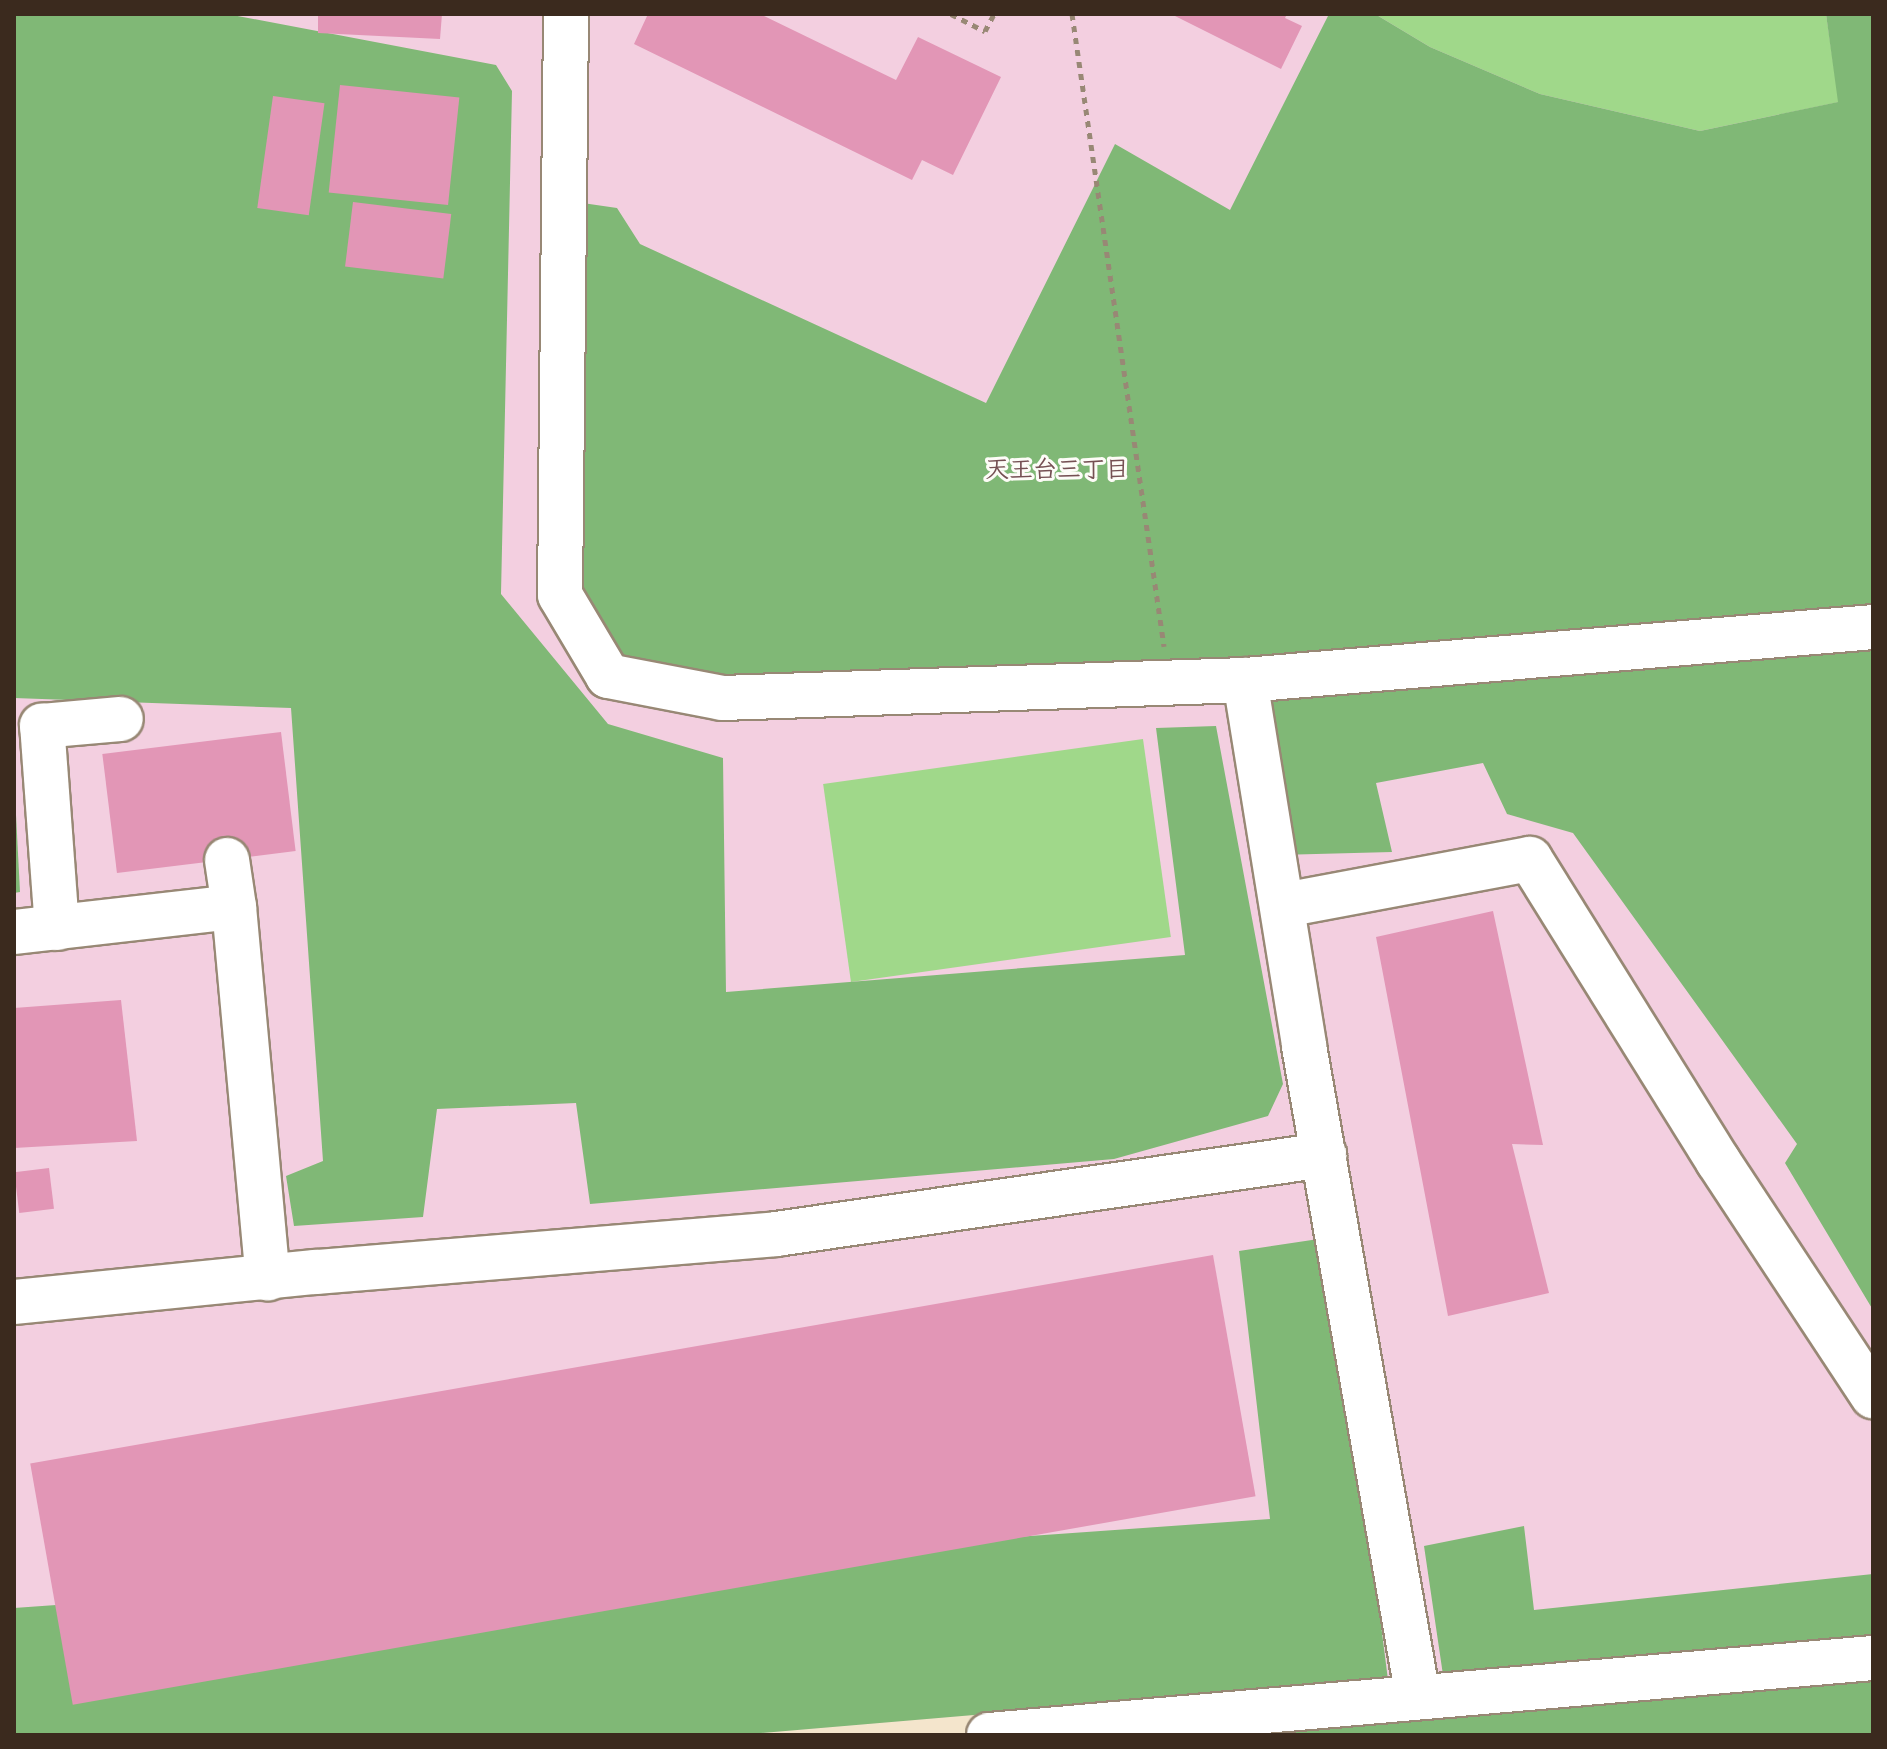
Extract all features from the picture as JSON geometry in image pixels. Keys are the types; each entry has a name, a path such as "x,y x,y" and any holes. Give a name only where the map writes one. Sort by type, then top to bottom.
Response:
{"street":[{"path":"566,14 560,595 608,676 722,698 1170,683 1245,680 1873,627"},
{"path":"1245,680 1418,1697"},
{"path":"57,928 42,726 121,719"},
{"path":"1284,905 1530,859 1718,1161 1873,1396"},
{"path":"227,860 268,1278"},
{"path":"14,932 234,907"},
{"path":"14,1302 776,1234 1324,1155"},
{"path":"989,1735 1873,1658"}],"path":[{"path":"951,14 985,31 994,14"},
{"path":"1072,14 1170,683"}],"shaded area":[{"path":"14,14 1873,14 1873,1638 737,1735 14,1735"}],"green space":[{"path":"14,14 227,14 496,65 512,91 501,594 608,724 723,758 726,992 1185,955 1156,728 1216,726 1283,1084 1268,1116 1114,1159 590,1204 576,1103 437,1109 423,1217 294,1226 286,1176 323,1161 291,708 14,698"},
{"path":"1329,14 1375,14 1430,47 1540,94 1700,131 1838,102 1826,14 1873,14 1873,1310 1785,1163 1797,1144 1573,833 1507,814 1483,763 1376,783 1392,852 1278,855 1261,694 706,699 639,675 579,601 548,198 617,208 640,244 986,403 1115,144 1230,210"},
{"path":"1375,14 1826,14 1839,102 1700,131 1540,94 1430,47"},
{"path":"1143,739 1171,937 851,982 823,784"},
{"path":"14,776 20,892 14,893"},
{"path":"1332,1237 1388,1680 737,1735 14,1735 14,1608 1270,1519 1239,1251"},
{"path":"1524,1526 1534,1610 1873,1574 1873,1638 1443,1675 1424,1546"},
{"path":"1873,1679 1873,1735 1226,1735"}],"building":[{"path":"318,14 442,14 440,39 318,33"},
{"path":"648,14 760,14 896,80 918,37 1001,77 953,175 922,160 912,180 634,44"},
{"path":"1171,14 1287,14 1285,18 1302,26 1281,69"},
{"path":"340,85 459,98 448,205 329,192"},
{"path":"273,96 324,103 309,215 257,208"},
{"path":"353,202 451,214 443,279 345,267"},
{"path":"281,732 296,851 117,873 102,754"},
{"path":"1493,911 1543,1145 1512,1144 1549,1293 1448,1316 1376,937"},
{"path":"121,1000 137,1141 14,1148 14,1008"},
{"path":"49,1168 54,1209 19,1213 14,1172"},
{"path":"1213,1255 1256,1496 73,1705 30,1464"}],"district":[{"name":"天王台三丁目","path":"1057,470"}]}
